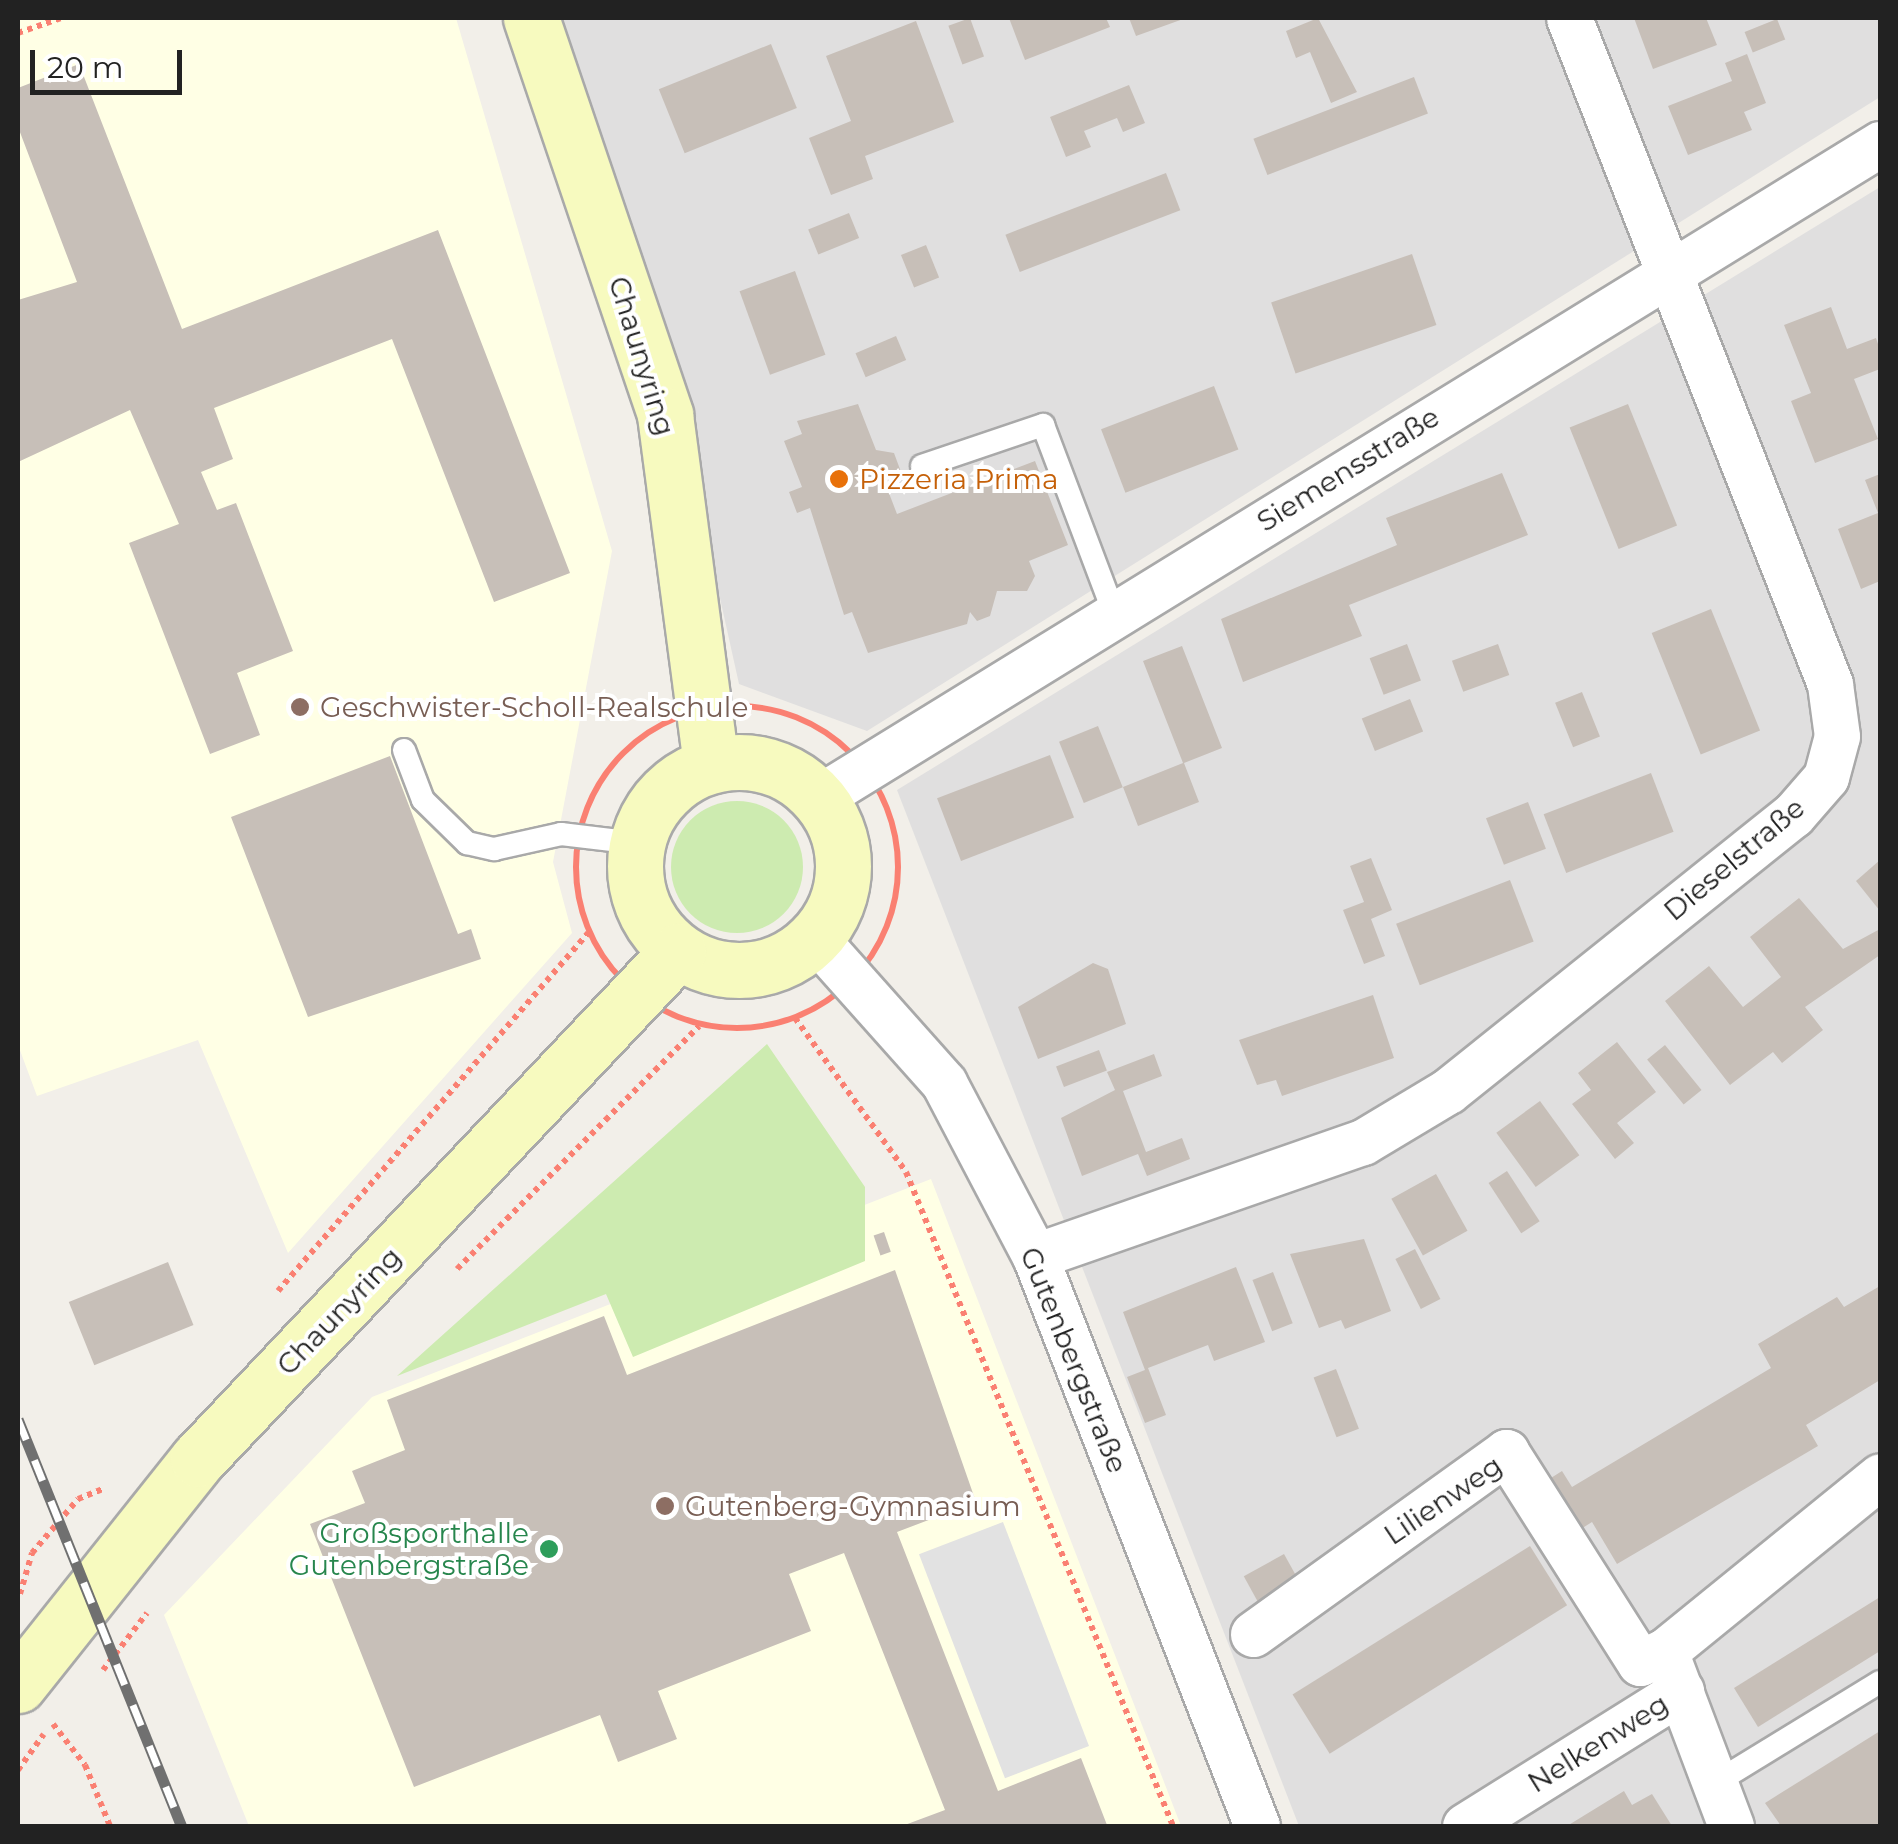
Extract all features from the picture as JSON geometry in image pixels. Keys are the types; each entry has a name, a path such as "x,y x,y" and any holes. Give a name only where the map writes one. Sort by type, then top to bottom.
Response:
{"street":[{"name":"Chaunyring","path":"530,18 665,415 711,765"},
{"name":"Dieselstraße","path":"1035,1256 1363,1142 1448,1091 1793,815 1826,777 1837,736 1830,684 1569,18"},
{"name":"Siemensstraße","path":"818,798 1668,270 1880,144"},
{"path":"756,763 818,798 842,864 838,899 815,938 770,966 740,971 678,952 639,897 637,843 660,798 711,765 756,763"},
{"name":"Gutenbergstraße","path":"815,938 856,978 944,1082 1035,1256 1257,1826"},
{"name":"Chaunyring","path":"45,1706 198,1458 678,952"},
{"name":"Lilienweg","path":"1253,1634 1506,1452 1640,1663 1673,1671"},
{"name":"Nelkenweg","path":"1465,1826 1673,1671 1876,1488"},
{"path":"1673,1671 1731,1826"}],"lane":[{"path":"922,466 1043,425 1114,613"},
{"path":"404,750 423,800 467,844 494,849 561,834 637,843"},
{"path":"1715,1783 1880,1682"}],"path":[{"path":"18,33 61,18"},
{"path":"263,1308 588,933"},
{"path":"451,1275 700,1026 756,1029 795,1018 856,978"},
{"path":"795,1018 906,1172 1173,1826"},
{"path":"18,1601 32,1553 78,1499 120,1472"},
{"path":"89,1684 151,1600"},
{"path":"18,1770 45,1706"},
{"path":"45,1706 86,1765 110,1826"}],"shaded area":[{"name":"Geschwister-Scholl-Realschule","path":"18,18 456,18 612,551 553,862 572,933 288,1253 198,1040 37,1096 18,1045"},
{"path":"559,18 1880,18 1880,97 867,731 739,684 648,273"},
{"path":"1880,187 1880,1826 1299,1826 897,790"},
{"name":"Gutenberg-Gymnasium","path":"931,1179 1181,1826 249,1826 164,1615 372,1397"},
{"path":"1003,1522 1089,1746 1005,1778 919,1554"}],"green space":[{"path":"737,801 762,806 784,820 798,842 803,867 798,892 784,914 762,928 737,933 712,928 690,914 676,892 671,867 676,842 690,820 712,806"},
{"path":"767,1044 865,1187 865,1261 633,1357 606,1294 397,1376"}],"building":[{"path":"970,18 984,57 962,64 948,26"},
{"path":"1009,18 1106,18 1110,27 1025,60"},
{"path":"1129,18 1186,18 1136,36"},
{"path":"1318,18 1357,92 1331,103 1310,52 1296,58 1286,31"},
{"path":"1634,18 1706,18 1717,45 1653,69"},
{"path":"1777,19 1785,39 1753,53 1745,32"},
{"path":"916,21 954,122 865,156 873,179 831,195 809,138 851,121 826,56"},
{"path":"771,44 797,108 685,153 659,89"},
{"path":"1747,54 1766,103 1744,112 1752,130 1688,155 1668,106 1732,81 1725,63"},
{"path":"79,64 182,329 438,230 570,573 494,602 392,339 214,408 233,459 201,472 217,510 236,503 293,651 237,673 260,735 210,754 129,543 179,524 130,410 18,462 18,300 77,282 18,127 18,88"},
{"path":"1414,77 1428,113 1267,175 1253,139"},
{"path":"1129,85 1145,123 1123,132 1117,118 1084,131 1091,147 1066,157 1050,117"},
{"path":"1166,173 1180,210 1020,272 1005,235"},
{"path":"849,213 859,238 818,255 808,229"},
{"path":"926,245 939,277 914,288 901,255"},
{"path":"1412,254 1436,325 1296,373 1271,303"},
{"path":"795,271 825,355 770,375 740,291"},
{"path":"1831,307 1847,349 1876,338 1880,369 1854,379 1878,439 1815,463 1791,401 1811,393 1784,325"},
{"path":"896,336 906,360 866,377 855,353"},
{"path":"1214,386 1238,449 1125,493 1101,429"},
{"path":"858,404 876,450 894,453 901,472 887,488 897,514 1035,461 1068,545 1029,561 1035,576 1027,591 997,591 990,616 977,621 970,612 967,624 868,653 852,612 844,615 810,508 797,513 789,492 802,487 784,441 802,434 797,421"},
{"path":"1628,404 1677,525 1619,549 1570,428"},
{"path":"1502,473 1528,535 1349,605 1362,636 1243,682 1221,619 1397,545 1386,518"},
{"path":"1880,474 1880,581 1861,589 1838,529 1878,513 1865,480"},
{"path":"1711,609 1760,730 1701,754 1652,633"},
{"path":"1407,644 1421,680 1384,695 1370,658"},
{"path":"1498,644 1509,675 1463,692 1452,661"},
{"path":"1182,646 1222,748 1184,763 1199,802 1138,826 1123,787 1183,763 1143,661"},
{"path":"1582,692 1600,737 1573,747 1555,703"},
{"path":"1410,699 1423,731 1375,751 1362,718"},
{"path":"1098,726 1123,787 1084,803 1059,742"},
{"path":"1050,755 1074,818 961,861 937,798"},
{"path":"390,756 458,934 471,929 481,959 308,1017 231,817"},
{"path":"1651,773 1674,832 1566,873 1544,814"},
{"path":"1528,802 1546,849 1504,865 1486,818"},
{"path":"1371,858 1392,910 1371,919 1385,956 1364,964 1343,910 1364,902 1350,866"},
{"path":"1880,860 1880,911 1856,881"},
{"path":"1510,880 1534,942 1420,985 1396,924"},
{"path":"1799,898 1843,949 1880,929 1880,955 1805,1007 1823,1030 1782,1063 1773,1052 1730,1085 1665,1001 1709,966 1743,1007 1781,977 1750,937"},
{"path":"1093,963 1108,969 1126,1024 1038,1059 1018,1007"},
{"path":"1373,995 1394,1058 1282,1096 1276,1080 1257,1085 1239,1040"},
{"path":"1617,1042 1656,1092 1617,1123 1634,1143 1615,1159 1572,1104 1591,1090 1578,1073"},
{"path":"1665,1045 1702,1090 1684,1105 1647,1059"},
{"path":"1099,1050 1107,1071 1064,1087 1056,1066"},
{"path":"1154,1054 1162,1076 1123,1091 1146,1152 1182,1138 1190,1159 1147,1176 1138,1154 1082,1176 1061,1118 1115,1090 1107,1072"},
{"path":"1540,1101 1579,1155 1536,1187 1496,1133"},
{"path":"1507,1171 1540,1221 1521,1233 1489,1183"},
{"path":"1436,1174 1468,1231 1423,1256 1391,1199"},
{"path":"884,1232 891,1252 880,1255 874,1236"},
{"path":"1364,1239 1391,1311 1345,1329 1341,1320 1319,1328 1290,1254"},
{"path":"1415,1249 1440,1299 1421,1309 1395,1259"},
{"path":"168,1262 193,1325 94,1365 69,1302"},
{"path":"1236,1267 1265,1342 1214,1361 1208,1345 1148,1368 1166,1415 1145,1423 1127,1377 1145,1370 1123,1312"},
{"name":"Großsporthalle Gutenbergstraße","path":"895,1270 976,1502 897,1532 998,1791 1081,1758 1107,1825 902,1826 945,1810 844,1553 789,1574 811,1631 658,1691 677,1739 618,1762 600,1715 414,1787 310,1524 365,1503 352,1471 405,1450 387,1400 604,1316 627,1375"},
{"path":"1273,1272 1293,1323 1272,1331 1252,1280"},
{"path":"1880,1286 1880,1380 1806,1425 1818,1446 1617,1564 1592,1522 1573,1534 1543,1483 1562,1471 1572,1487 1771,1368 1758,1344 1837,1297 1844,1307"},
{"path":"1336,1369 1359,1429 1337,1437 1314,1378"},
{"path":"1530,1546 1567,1605 1330,1754 1293,1694"},
{"path":"1284,1554 1299,1581 1259,1603 1244,1576"},
{"path":"1880,1597 1880,1651 1758,1727 1734,1688"},
{"path":"1880,1731 1880,1826 1781,1826 1765,1803"},
{"path":"1624,1791 1632,1805 1652,1794 1672,1826 1567,1826"}],"railway":[{"path":"18,1419 182,1826"}],"place":[{"name":"Pizzeria Prima","path":"839,479"},
{"name":"Geschwister-Scholl-Realschule","path":"300,707"},
{"name":"Gutenberg-Gymnasium","path":"665,1506"},
{"name":"Großsporthalle Gutenbergstraße","path":"549,1549"}]}
